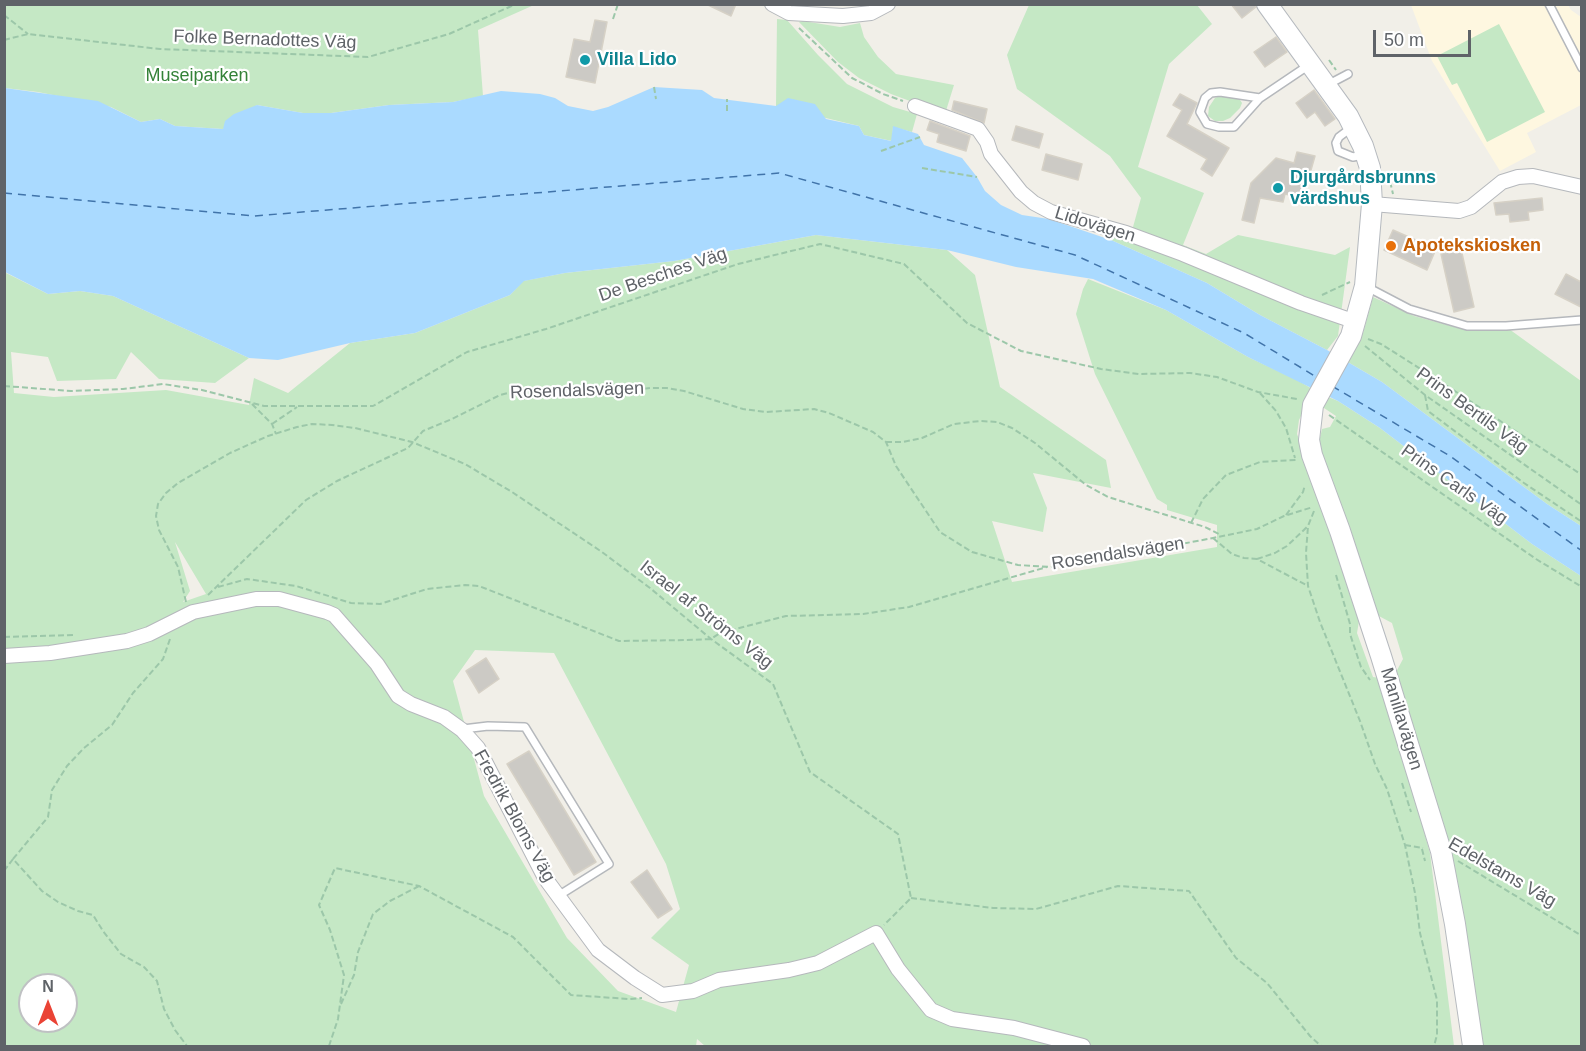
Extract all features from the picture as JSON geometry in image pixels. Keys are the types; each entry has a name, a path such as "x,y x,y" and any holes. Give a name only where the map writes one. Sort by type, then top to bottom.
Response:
{"street":[{"path":"772,4 789,13 843,16 871,13 888,4"},
{"path":"1267,4 1348,116 1366,154 1372,180 1372,204 1357,284 1353,334 1314,402"},
{"name":"Lidovägen","path":"915,106 978,129 987,142 990,154 1021,192 1051,212 1126,233 1183,254 1301,303 1353,334"},
{"path":"1372,204 1459,211 1471,207 1502,182 1518,177 1533,176 1581,187"},
{"name":"Manillavägen","path":"1314,402 1309,440 1312,469 1340,531 1381,656 1431,849 1455,924 1473,1047"},
{"name":"Fredrik Bloms Väg","path":"189,614 267,598 300,603 334,615 377,664 398,696 411,705 444,717 462,730 478,748 545,878 598,950 634,978 662,995"},
{"path":"4,656 50,653 128,641 149,634 189,614"},
{"path":"662,995 693,991 719,980 789,970 818,963 876,933 898,969 931,1010 952,1019 1014,1028 1083,1047"}],"lane":[{"path":"1549,4 1581,68"},
{"path":"1260,98 1220,92 1211,93 1205,98 1200,112 1207,124 1219,128 1234,127 1260,98 1311,64"},
{"path":"1327,86 1348,74"},
{"path":"1357,284 1409,309 1467,326 1506,326 1581,320"},
{"path":"462,730 488,726 525,727 609,864 558,896"}],"path":[{"name":"Folke Bernadottes Väg","path":"4,40 28,34 160,49 368,57 449,34 516,4"},
{"path":"613,19 618,4"},
{"path":"789,13 802,32 852,78 883,94 915,106"},
{"path":"4,15 28,34"},
{"path":"654,87 656,99"},
{"path":"727,99 727,111"},
{"path":"881,151 920,136"},
{"path":"922,168 977,177"},
{"name":"De Besches Väg","path":"4,386 71,391 123,389 163,384 202,390 264,406 373,406 467,352 546,329 738,264 820,244 904,264 967,323 1021,351 1129,373 1190,373 1217,377 1258,392 1314,402"},
{"path":"1301,303 1357,284"},
{"path":"1353,334 1381,344 1581,475"},
{"name":"Prins Bertils Väg","path":"1353,334 1368,350 1425,394 1581,505"},
{"name":"Rosendalsvägen","path":"216,588 306,500 337,481 408,448 423,431 453,419 500,395 520,390 589,395 650,388 684,391 743,409 766,412 814,410 850,421 873,432 886,442 896,466 940,532 972,552 1018,565 1050,567 1069,565 1213,538 1257,529 1284,516 1317,506"},
{"path":"1258,392 1276,411 1286,428 1296,460"},
{"path":"1425,394 1428,411 1524,483 1581,522"},
{"name":"Prins Carls Väg","path":"1314,402 1536,559 1581,587"},
{"path":"251,403 272,424 276,434"},
{"path":"272,424 297,406"},
{"path":"886,442 903,442 922,438 954,424 997,422 1012,428 1035,443 1086,485 1108,497 1191,523 1223,536"},
{"path":"189,614 178,567 159,530 156,516 158,504 166,493 194,472 230,453 276,434 312,424 355,428 412,442"},
{"name":"Israel af Ströms Väg","path":"412,442 465,464 512,492 602,552 650,588 711,639 772,684 810,772 898,834 911,898"},
{"path":"1191,523 1203,499 1226,475 1260,462 1296,460 1312,469 1304,492 1284,516"},
{"path":"1317,506 1320,517"},
{"path":"1317,506 1308,526 1306,553 1308,586 1375,764 1388,789 1405,845 1420,933 1437,1000 1437,1035 1434,1047"},
{"path":"1213,538 1232,554 1257,559 1287,546 1308,526"},
{"path":"1257,559 1308,586"},
{"path":"206,594 216,588 247,579 296,586 351,603 380,604 427,589 465,585 479,586 619,641 711,639 720,633 786,616 863,614 909,606 1050,567"},
{"path":"1335,571 1350,624 1350,634 1361,668 1370,680"},
{"path":"189,614 216,588"},
{"path":"4,871 48,817 52,790 67,766 84,747 112,725 133,693 163,659 174,621"},
{"path":"4,637 79,634"},
{"path":"1399,774 1412,816"},
{"path":"1419,838 1431,849 1428,871"},
{"name":"Edelstams Väg","path":"1405,845 1431,849 1581,936"},
{"path":"13,859 42,891 58,902 93,915 121,954 144,968 157,981 164,1009 187,1047"},
{"path":"329,1047 340,1007 344,975 320,905 335,868 419,886 513,937 571,995 629,999 662,995"},
{"path":"340,1007 354,975 358,952 373,914 390,901 419,886"},
{"path":"876,933 911,898 993,908 1036,909 1118,886 1189,891 1236,958 1267,983 1321,1047"}],"shaded area":[{"path":"1411,5 1568,5 1581,17 1581,105 1527,133 1536,152 1500,171 1432,61"}],"green space":[{"name":"Museiparken","path":"4,5 534,5 478,30 483,96 453,102 389,105 331,113 303,113 257,105 223,129 175,126 160,119 141,122 111,107 38,92 5,88"},
{"path":"1029,5 1197,5 1212,24 1169,64 1138,167 1204,193 1183,245 1206,254 1238,235 1335,255 1350,247 1338,336 1327,350 1260,315 1207,283 1111,240 1133,227 1141,198 1110,156 1017,89 1007,55"},
{"path":"777,19 787,20 847,84 893,107 917,114 912,132 893,127 892,141 864,135 859,126 776,106"},
{"path":"799,22 840,27 860,23 864,37 878,57 896,74 954,85 945,114 891,94 859,78 838,62"},
{"path":"1499,24 1545,112 1487,142 1457,83 1452,85 1437,56"},
{"path":"1222,95 1238,97 1242,103 1230,118 1215,121 1208,116 1209,107 1215,98"},
{"path":"816,235 947,250 975,275 1000,387 1106,460 1111,488 1033,473 1047,508 1043,532 992,521 1012,582 1217,547 1217,525 1167,510 1167,505 1157,499 1095,374 1076,314 1088,279 1166,310 1248,357 1314,390 1299,420 1297,434 1329,520 1360,615 1357,633 1373,677 1380,678 1430,853 1454,1046 705,1046 697,1039 696,1046 5,1046 4,272 48,294 80,291 113,296 249,358 215,383 159,379 131,352 116,379 57,381 48,357 11,352 14,393 54,397 166,390 249,405 254,378 288,393 350,343 415,333 510,295 523,281 565,273 674,261","holes":["175,542 206,594 183,602 190,591","475,650 554,653 666,864 680,909 651,938 689,965 676,1012 618,991 567,938 484,796 453,681"]},
{"path":"1373,297 1414,316 1462,329 1509,329 1581,381 1581,526 1547,504 1382,382 1346,361 1363,333"},
{"path":"1326,396 1338,401 1380,428 1532,544 1581,576 1581,1046 1480,1046 1453,867 1439,810 1395,674 1403,659 1392,623 1377,615 1321,457 1319,442 1322,429 1330,427 1336,416 1321,406"}],"water":[{"path":"654,87 702,90 714,98 776,106 788,98 815,104 826,119 859,126 864,135 891,141 893,126 918,134 924,145 962,158 985,191 1001,205 1022,215 1049,219 1111,240 1207,283 1382,382 1547,504 1581,526 1581,576 1532,544 1380,428 1338,401 1248,357 1166,310 1093,279 1016,267 947,250 816,235 674,261 565,273 524,281 510,295 415,333 350,343 278,360 249,358 113,296 80,291 48,294 5,272 5,88 98,101 141,122 160,119 175,126 223,129 225,121 234,114 257,105 303,113 331,113 389,105 453,102 501,91 540,94 555,98 568,106 593,111"}],"building":[{"path":"706,4 736,4 731,16"},
{"path":"1231,4 1255,4 1256,7 1242,18"},
{"name":"Villa Lido","path":"595,20 607,22 595,83 566,77 574,39 590,42"},
{"path":"1276,37 1287,52 1265,67 1254,52"},
{"path":"1314,90 1335,119 1325,126 1315,112 1307,118 1296,103"},
{"path":"1180,94 1197,103 1187,124 1229,148 1212,176 1201,169 1207,159 1167,136 1182,110 1173,105"},
{"path":"954,101 987,109 984,123 952,110"},
{"path":"930,121 970,136 966,151 937,142 939,134 927,130"},
{"path":"1016,126 1043,134 1039,148 1012,140"},
{"name":"Djurgårdsbrunns värdshus","path":"1297,152 1315,156 1303,198 1285,194 1283,202 1260,198 1254,223 1242,220 1251,183 1276,158 1294,163"},
{"path":"1046,154 1082,164 1078,180 1042,170"},
{"path":"1542,198 1543,210 1528,212 1529,220 1510,222 1509,214 1496,215 1494,203"},
{"path":"1393,230 1436,249 1427,270 1384,250"},
{"path":"1461,249 1474,307 1454,312 1441,254"},
{"path":"1566,274 1581,282 1581,307 1555,294"},
{"path":"486,658 499,679 479,693 466,671"},
{"path":"529,751 596,862 574,875 507,764"},
{"path":"647,870 672,909 658,918 631,882"}],"ferry route":[{"path":"4,193 254,216 779,173 1075,255 1244,333 1318,378"},
{"path":"1332,386 1450,456 1582,551"}],"place":[{"name":"Villa Lido","path":"585,60"},
{"name":"Djurgårdsbrunns värdshus","path":"1278,188"},
{"name":"Apotekskiosken","path":"1391,246"}]}
